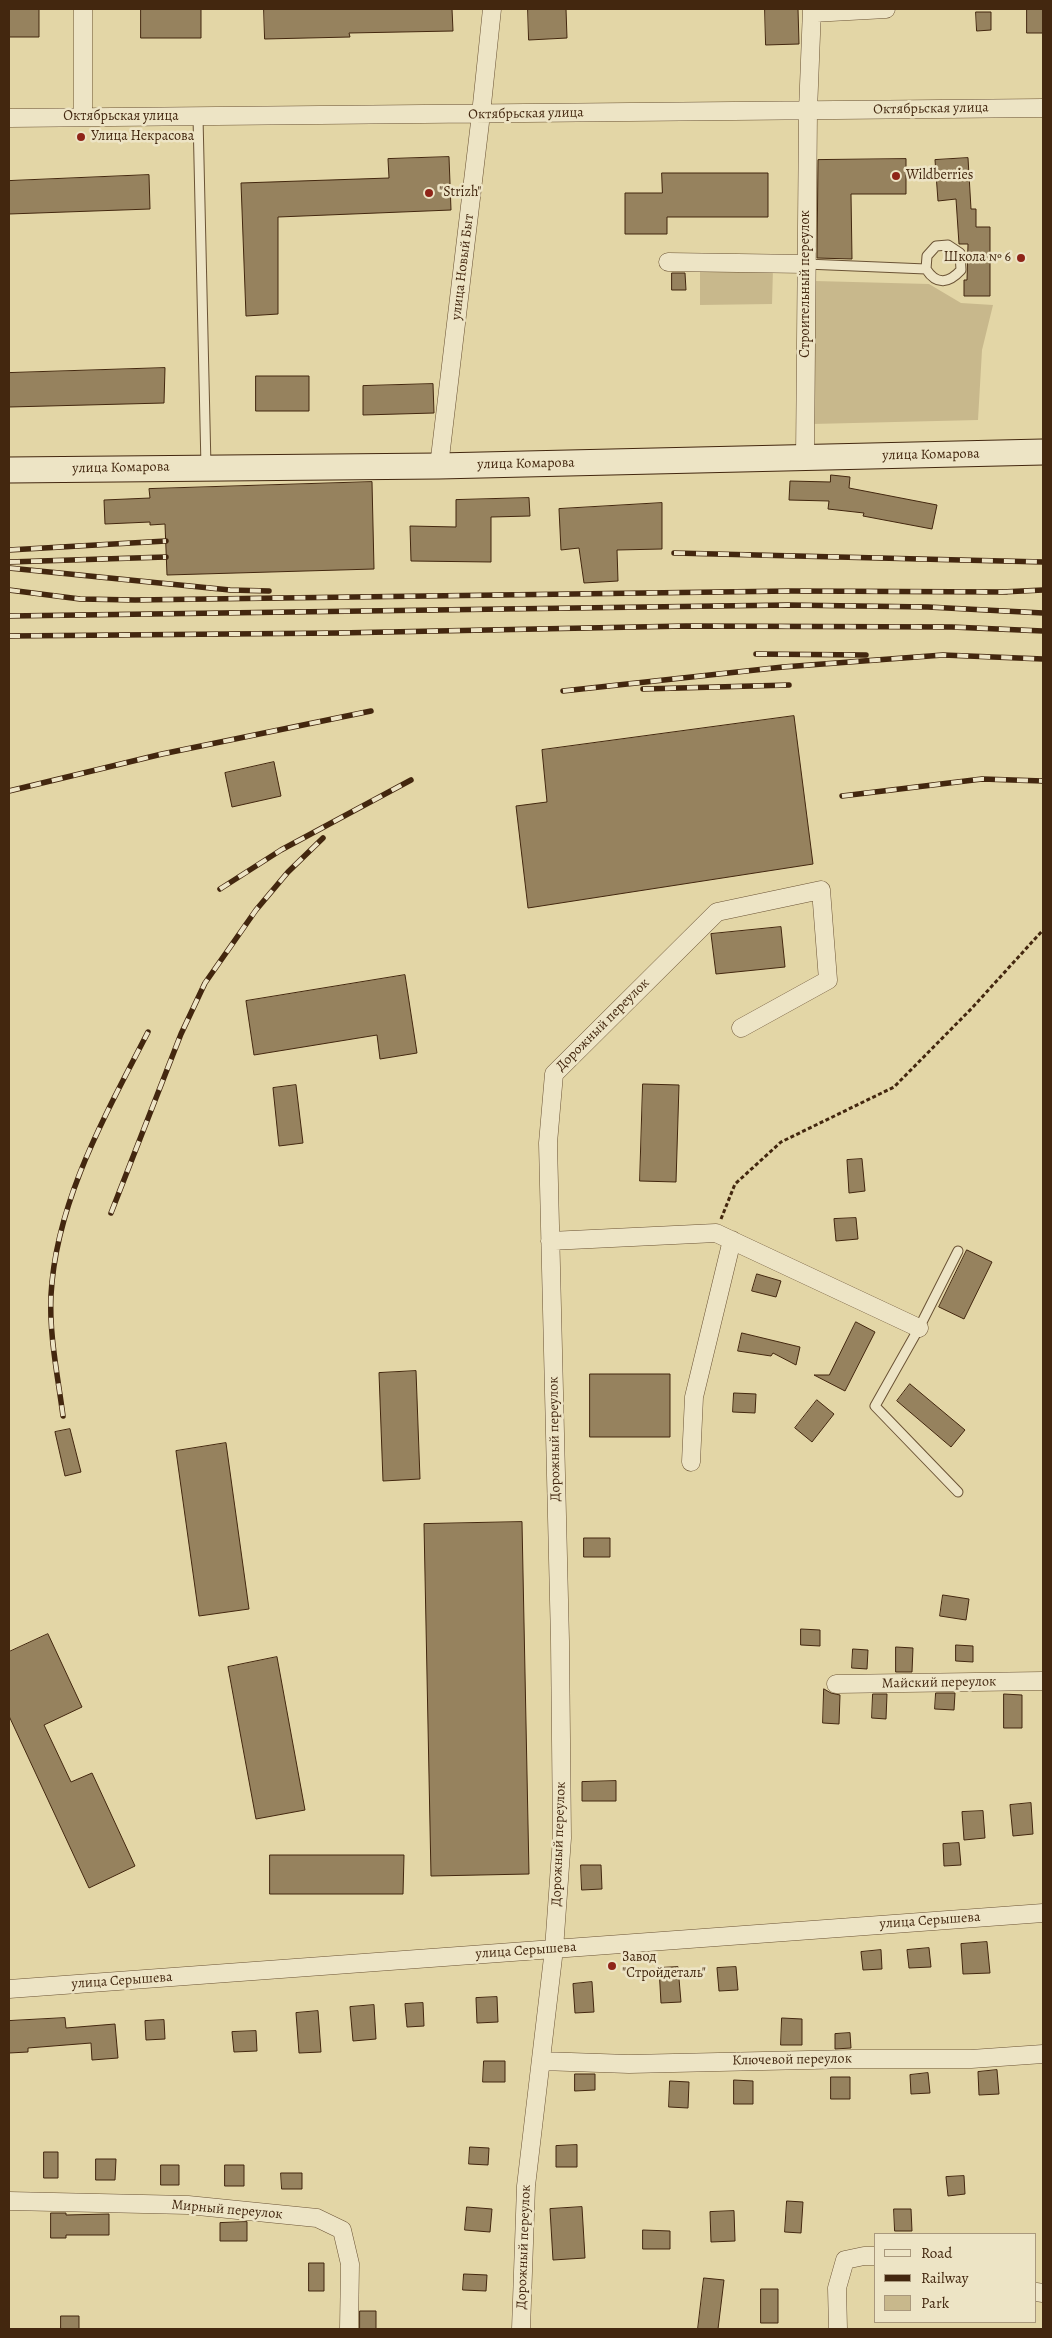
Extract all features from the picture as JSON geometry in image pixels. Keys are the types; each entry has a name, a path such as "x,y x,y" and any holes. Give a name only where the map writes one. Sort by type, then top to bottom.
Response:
{"main road":[{"name":"улица Комарова","path":"9,470 439,466 1043,452"}],"street":[{"path":"83,9 83,117"},
{"name":"улица Новый Быт","path":"439,466 492,9"},
{"path":"812,11 886,9"},
{"name":"Строительный переулок","path":"805,458 808,111 812,11"},
{"name":"Октябрьская улица","path":"9,118 1043,108"},
{"path":"668,262 806,264"},
{"name":"Дорожный переулок","path":"521,2329 526,2186 554,1949 562,1838 560,1641 548,1143 554,1074 717,912 821,890 828,980 741,1028"},
{"path":"550,1241 716,1233 919,1328"},
{"path":"691,1462 694,1397 732,1240"},
{"name":"Майский переулок","path":"836,1684 1043,1681"},
{"name":"улица Серышева","path":"9,1989 1043,1913"},
{"name":"Ключевой переулок","path":"541,2061 629,2064 843,2059 970,2059 1043,2054"},
{"name":"Мирный переулок","path":"9,2201 188,2205 317,2218 342,2230 350,2264 349,2329"},
{"path":"838,2329 836,2288 846,2260 874,2256"}],"lane":[{"path":"198,117 206,468"},
{"path":"948,244 960,253 961,270 952,279 942,281 931,276 926,269 926,256 936,246 948,244"},
{"path":"806,264 926,269"},
{"path":"958,1251 919,1328 875,1406 958,1492"}],"path":[{"path":"716,1233 735,1184 781,1142 894,1087 972,1008 1043,930"}],"green space":[{"path":"773,269 772,304 700,305 700,271"},
{"path":"815,281 929,284 961,303 993,305 982,350 978,420 812,424"}],"building":[{"path":"9,9 39,9 39,37 9,37"},
{"path":"141,9 201,9 201,38 141,38"},
{"path":"264,9 452,9 453,31 349,33 350,37 265,39"},
{"path":"528,9 566,9 567,38 529,40"},
{"path":"765,9 798,9 799,44 766,45"},
{"path":"1027,9 1043,9 1043,33 1027,33"},
{"path":"976,12 991,12 991,30 977,31"},
{"path":"449,157 451,210 278,217 278,314 246,316 241,183 389,178 388,159"},
{"path":"968,158 971,209 976,209 976,227 990,227 990,296 964,296 964,280 967,280 968,244 959,244 956,199 938,201 935,160"},
{"path":"906,159 906,194 851,194 852,259 817,258 818,160"},
{"path":"662,173 768,173 768,217 667,217 667,234 625,234 625,193 662,193"},
{"path":"149,175 150,209 9,214 9,181"},
{"path":"672,273 685,273 686,290 672,290"},
{"path":"165,368 164,403 9,407 9,373"},
{"path":"256,376 309,376 309,411 256,411"},
{"path":"433,384 434,413 363,415 363,386"},
{"path":"831,475 850,477 849,488 937,505 932,529 863,516 864,513 828,509 829,501 789,500 790,481 830,482"},
{"path":"372,482 374,569 167,575 165,524 150,525 150,522 105,524 104,500 150,498 149,489"},
{"path":"529,498 530,516 491,517 491,562 411,561 410,526 456,527 456,500"},
{"path":"662,503 662,549 617,550 618,581 584,583 579,548 561,550 559,509"},
{"path":"794,716 813,864 528,908 516,806 547,802 542,750"},
{"path":"274,762 281,796 232,807 225,773"},
{"path":"781,927 785,967 716,974 711,934"},
{"path":"405,975 417,1053 380,1059 377,1035 254,1055 246,1001"},
{"path":"643,1084 679,1085 676,1182 640,1181"},
{"path":"296,1085 303,1143 279,1146 273,1088"},
{"path":"862,1159 865,1191 849,1193 847,1160"},
{"path":"856,1218 858,1239 836,1241 834,1219"},
{"path":"967,1250 992,1262 964,1319 939,1307"},
{"path":"757,1274 781,1281 776,1297 752,1291"},
{"path":"856,1322 875,1332 845,1391 814,1375 829,1375"},
{"path":"742,1333 800,1347 796,1365 773,1353 771,1356 738,1351"},
{"path":"416,1371 420,1479 383,1481 379,1373"},
{"path":"590,1374 670,1374 670,1437 590,1437"},
{"path":"910,1384 965,1430 951,1447 897,1401"},
{"path":"734,1393 756,1394 755,1413 733,1412"},
{"path":"817,1400 834,1414 812,1442 795,1428"},
{"path":"70,1429 81,1472 65,1476 55,1432"},
{"path":"226,1443 249,1609 199,1616 176,1451"},
{"path":"522,1522 529,1874 431,1876 424,1524"},
{"path":"584,1538 610,1538 610,1557 584,1557"},
{"path":"943,1595 969,1599 966,1620 940,1616"},
{"path":"801,1629 820,1630 820,1646 801,1645"},
{"path":"48,1634 82,1707 44,1725 71,1782 92,1773 135,1866 89,1888 9,1716 9,1652"},
{"path":"956,1645 973,1646 973,1662 956,1661"},
{"path":"896,1647 913,1648 912,1672 896,1672"},
{"path":"853,1649 868,1650 867,1669 852,1668"},
{"path":"277,1657 305,1810 256,1819 228,1667"},
{"path":"824,1689 840,1695 839,1724 823,1723"},
{"path":"936,1693 955,1693 954,1710 935,1709"},
{"path":"873,1694 887,1694 886,1719 872,1718"},
{"path":"1004,1694 1022,1695 1022,1728 1004,1728"},
{"path":"616,1781 616,1801 582,1801 582,1782"},
{"path":"1031,1803 1033,1834 1013,1836 1010,1805"},
{"path":"983,1811 985,1838 964,1840 962,1812"},
{"path":"959,1843 961,1865 944,1866 943,1844"},
{"path":"270,1855 404,1855 403,1894 270,1894"},
{"path":"581,1865 601,1865 602,1889 582,1890"},
{"path":"987,1942 990,1973 963,1974 961,1944"},
{"path":"929,1948 931,1967 909,1968 907,1950"},
{"path":"881,1950 882,1969 863,1970 861,1952"},
{"path":"678,1967 681,2002 661,2003 659,1968"},
{"path":"736,1967 738,1990 719,1991 717,1968"},
{"path":"592,1982 594,2012 575,2013 573,1984"},
{"path":"497,1997 498,2022 477,2023 476,1998"},
{"path":"423,2003 424,2026 407,2027 405,2004"},
{"path":"374,2005 376,2039 353,2041 350,2007"},
{"path":"318,2011 321,2052 299,2053 296,2013"},
{"path":"65,2018 66,2028 115,2024 118,2058 92,2060 91,2043 28,2048 28,2052 9,2053 9,2021"},
{"path":"782,2018 802,2019 802,2045 781,2045"},
{"path":"164,2020 165,2039 146,2040 145,2021"},
{"path":"256,2031 257,2051 234,2052 232,2032"},
{"path":"850,2033 851,2048 835,2049 835,2034"},
{"path":"484,2061 505,2061 505,2082 483,2082"},
{"path":"997,2070 999,2094 979,2095 978,2072"},
{"path":"928,2073 930,2093 911,2094 910,2075"},
{"path":"575,2074 595,2074 595,2090 575,2091"},
{"path":"831,2077 850,2077 850,2099 831,2099"},
{"path":"734,2080 753,2081 753,2104 734,2104"},
{"path":"670,2081 689,2082 688,2108 669,2107"},
{"path":"577,2145 577,2167 556,2167 556,2146"},
{"path":"470,2147 489,2148 488,2165 469,2164"},
{"path":"44,2152 58,2152 58,2178 44,2178"},
{"path":"96,2159 116,2159 115,2180 96,2180"},
{"path":"161,2165 179,2165 179,2185 161,2185"},
{"path":"225,2165 244,2165 244,2186 225,2186"},
{"path":"281,2173 302,2173 302,2189 282,2189"},
{"path":"964,2176 965,2194 948,2196 946,2177"},
{"path":"787,2201 803,2202 801,2233 785,2232"},
{"path":"467,2207 492,2209 490,2232 465,2230"},
{"path":"582,2207 585,2258 553,2260 550,2209"},
{"path":"894,2209 911,2209 912,2231 895,2231"},
{"path":"734,2211 735,2241 711,2242 710,2212"},
{"path":"51,2213 66,2213 66,2215 109,2214 109,2235 66,2235 66,2238 51,2238"},
{"path":"247,2222 247,2241 220,2241 220,2223"},
{"path":"643,2230 670,2231 670,2249 643,2249"},
{"path":"309,2263 324,2263 324,2291 309,2291"},
{"path":"464,2274 487,2275 486,2291 463,2290"},
{"path":"704,2278 724,2280 718,2329 698,2329"},
{"path":"761,2289 778,2289 778,2323 761,2323"},
{"path":"360,2311 376,2311 376,2329 360,2329"},
{"path":"61,2316 79,2316 79,2329 61,2329"}],"railway":[{"path":"9,550 166,541"},
{"path":"674,553 1043,562"},
{"path":"9,562 166,557"},
{"path":"9,568 230,590 269,591"},
{"path":"9,590 80,599 135,600 791,591 1007,592"},
{"path":"1002,592 1043,590"},
{"path":"9,616 788,605 928,607 1043,613"},
{"path":"9,636 338,633 686,626 952,627 1043,631"},
{"path":"756,654 866,655"},
{"path":"563,691 783,667 943,655 1043,659"},
{"path":"643,689 789,685"},
{"path":"9,791 162,754 371,711"},
{"path":"842,796 982,779 1043,781"},
{"path":"220,889 281,850 411,780"},
{"path":"111,1213 181,1034 205,983 256,910 288,872 323,838"},
{"path":"63,1416 51,1310 55,1260 62,1226 73,1192 100,1126 148,1032"}],"place":[{"name":"Улица Некрасова","path":"81,137"},
{"name":"Wildberries","path":"896,176"},
{"name":"\"Strizh\"","path":"429,193"},
{"name":"Школа № 6","path":"1021,258"},
{"name":"Завод \"Стройдеталь\"","path":"612,1966"}]}
